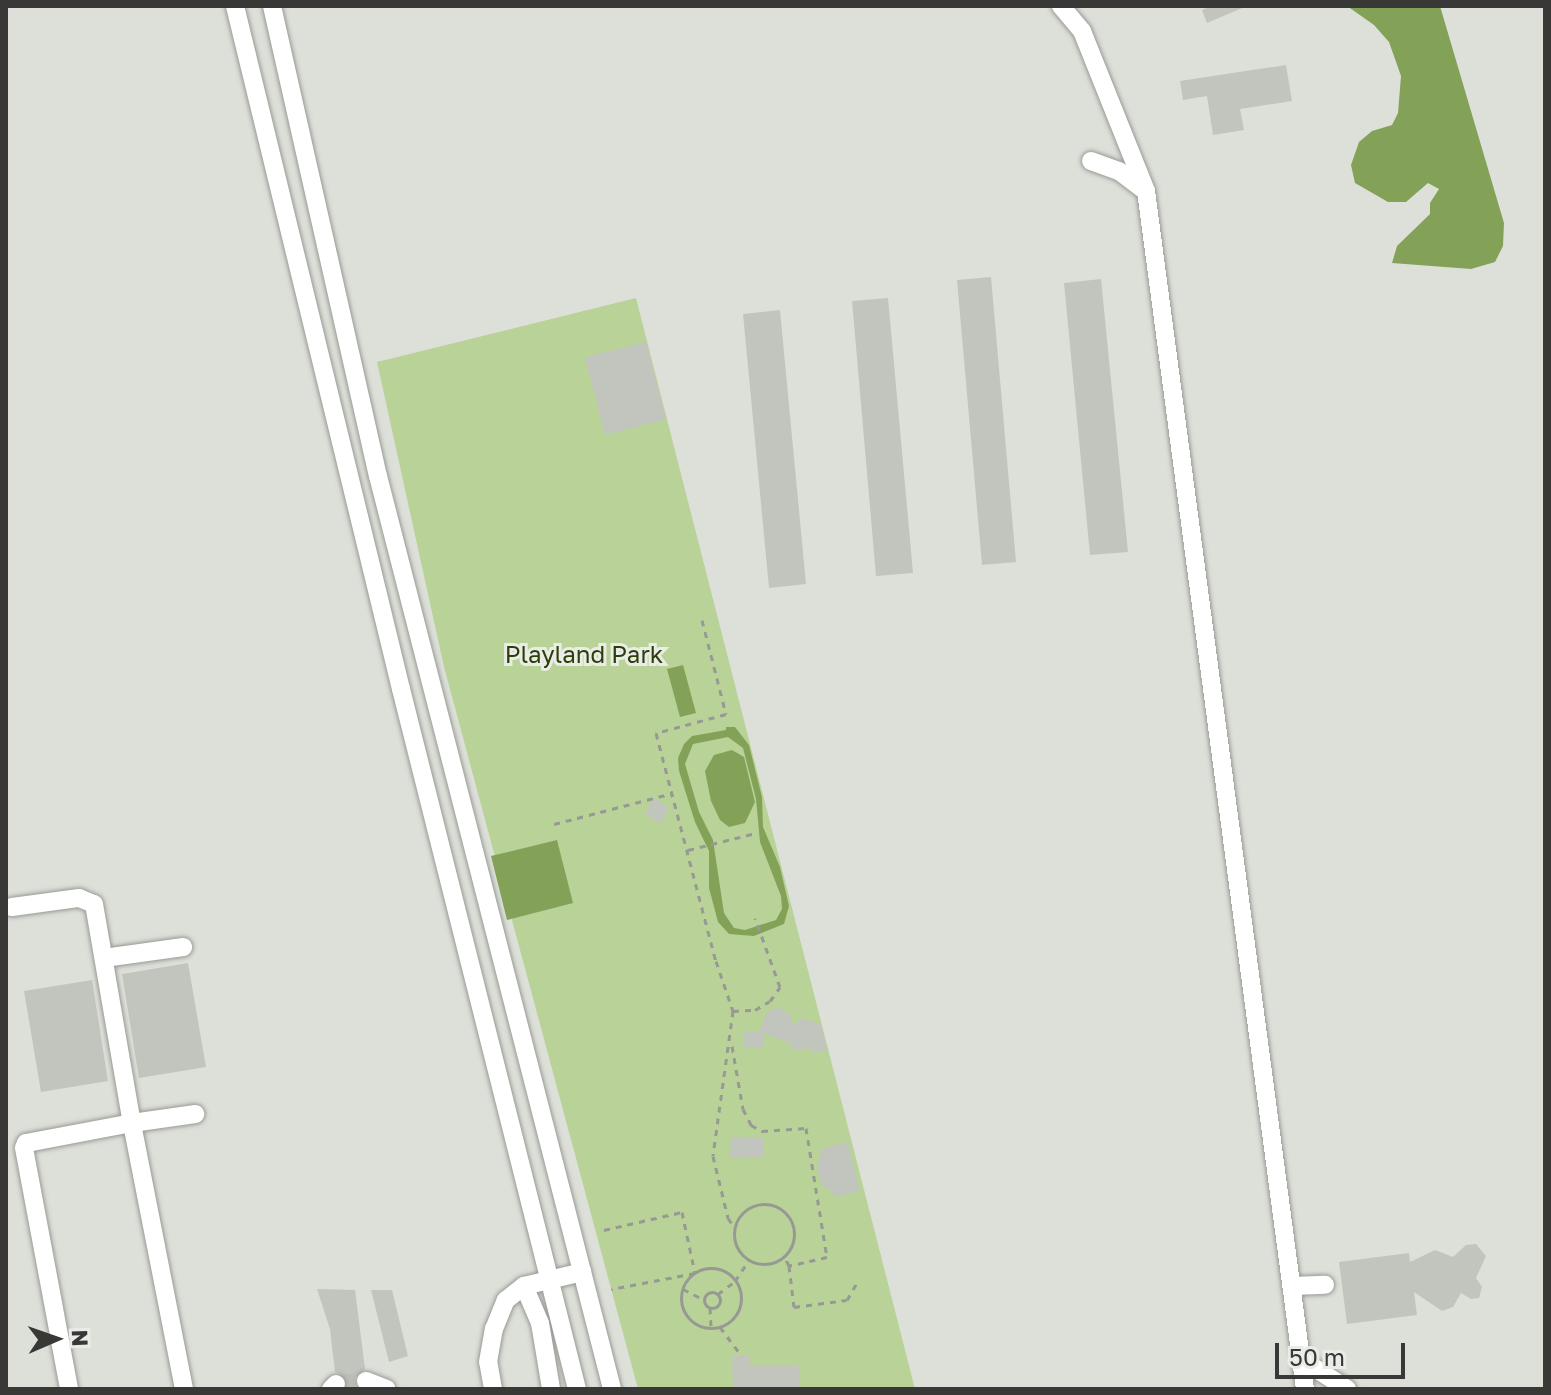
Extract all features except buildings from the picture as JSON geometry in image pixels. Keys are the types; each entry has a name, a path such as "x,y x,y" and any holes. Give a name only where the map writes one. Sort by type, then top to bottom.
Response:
{"street":[{"path":"235,6 405,704 577,1389"},
{"path":"272,6 378,476 612,1389"},
{"path":"1061,6 1082,31 1146,191 1305,1389"},
{"path":"1091,161 1119,171 1146,191"},
{"path":"274,168 290,176 300,175 308,164"},
{"path":"287,218 300,211 319,213"},
{"path":"12,907 87,898 94,904 132,1123 184,1389"},
{"path":"104,958 183,947"},
{"path":"69,1389 24,1148 26,1143 195,1114"},
{"path":"493,1389 488,1362 494,1329 506,1300 524,1286 550,1277 582,1272"},
{"path":"1292,1286 1325,1285"},
{"path":"524,1286 540,1323 551,1389"},
{"path":"1301,1359 1347,1389"},
{"path":"366,1381 387,1389"}],"path":[{"path":"702,620 726,714 656,733 716,961 733,1011 732,1042 713,1156 728,1218 735,1228"},
{"path":"554,824 673,793"},
{"path":"688,850 756,833"},
{"path":"733,1011 755,1010 770,1001 780,987 755,918"},
{"path":"732,1042 743,1109 751,1125 762,1131 806,1128 827,1257 789,1266"},
{"path":"751,1206 778,1207 791,1221 794,1230 790,1248 784,1255 768,1263 749,1260 737,1246 735,1228 738,1219 751,1206"},
{"path":"604,1230 682,1212 695,1273 683,1289 687,1316 694,1323 720,1327 735,1316 739,1308 739,1289 735,1281 720,1270 695,1273 612,1289"},
{"path":"784,1255 789,1266 794,1307 847,1300 857,1283"},
{"path":"703,1299 709,1292 718,1294 735,1281 749,1260"},
{"path":"683,1289 703,1299 710,1308 711,1328"},
{"path":"710,1308 718,1305 718,1294"},
{"path":"720,1327 742,1356"}],"green space":[{"name":"Playland Park","path":"636,298 915,1389 638,1389 444,667 377,362"}],"shaded area":[{"path":"1347,6 1440,6 1504,223 1503,246 1495,262 1471,269 1392,263 1397,246 1430,214 1430,203 1439,189 1428,183 1406,202 1388,202 1355,183 1351,165 1359,142 1372,131 1392,125 1398,113 1401,76 1389,42 1374,25"},
{"path":"683,665 696,713 680,717 667,669"},
{"path":"726,727 735,727 749,745 762,797 763,827 780,867 789,906 784,924 754,936 729,934 718,922 709,888 709,851 695,822 679,771 678,758 684,744 692,736 726,730","holes":["728,737 743,748 756,799 760,842 781,896 782,909 776,920 745,930 734,928 724,913 713,840 699,812 685,764 693,744"]},
{"path":"732,750 744,757 755,802 745,823 729,827 720,820 711,801 705,771 714,755"},
{"path":"557,840 573,903 507,920 491,856"}],"tunnel":[{"path":"336,1384 366,1381"}]}
